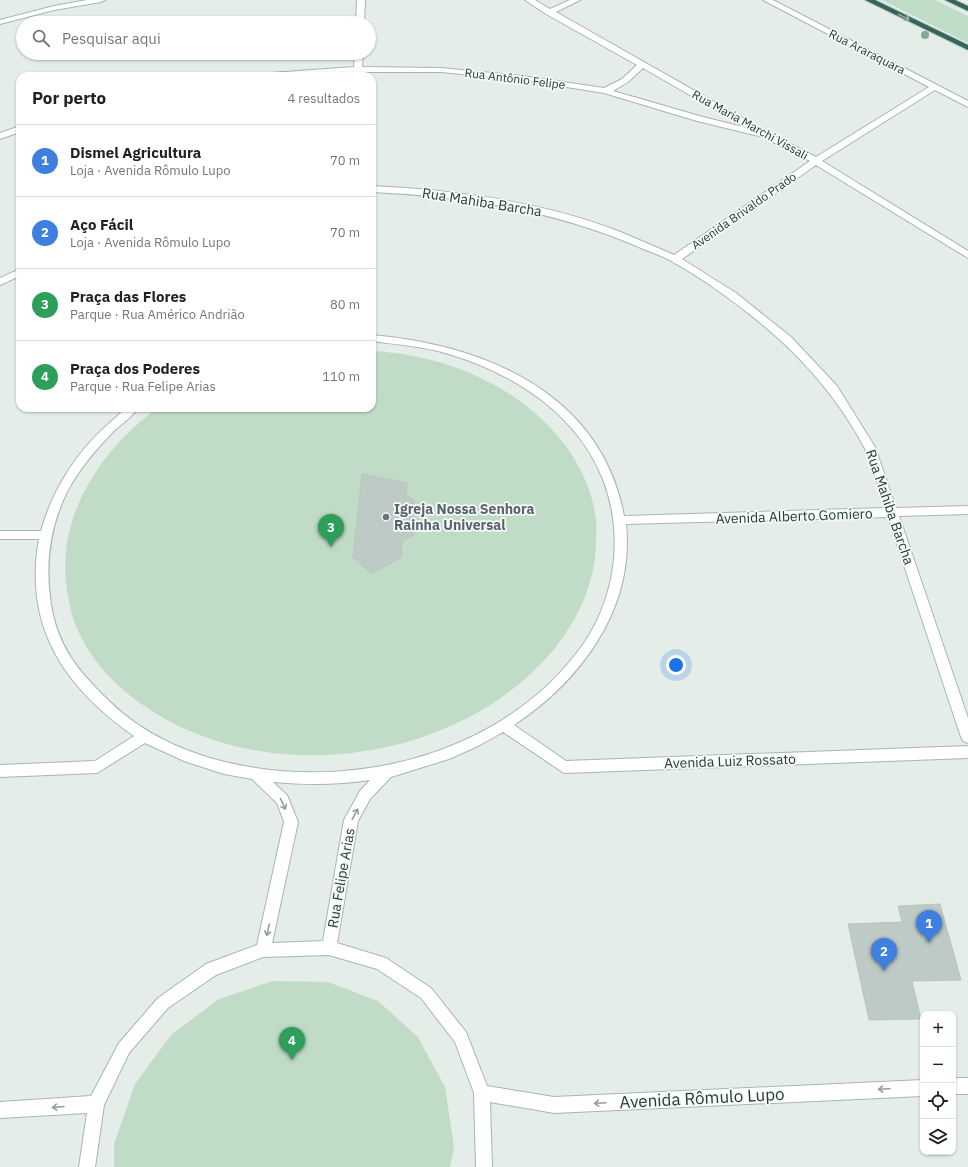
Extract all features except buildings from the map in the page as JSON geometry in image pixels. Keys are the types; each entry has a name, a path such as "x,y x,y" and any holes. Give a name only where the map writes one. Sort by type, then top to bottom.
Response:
{"highway":[{"path":"869,0 968,48"},
{"path":"949,0 968,9"}],"street":[{"path":"43,0 54,8"},
{"path":"23,16 54,8 101,0"},
{"path":"360,16 361,0"},
{"name":"Rua Maria Marchi Vissali","path":"529,0 766,135 816,161 968,255"},
{"path":"549,12 576,0"},
{"name":"Rua Araraquara","path":"767,0 968,104"},
{"path":"0,22 16,18"},
{"path":"358,72 359,60"},
{"path":"604,91 616,87 627,80 642,64"},
{"name":"Rua Antônio Felipe","path":"376,72 441,70 523,78 604,91 700,119 766,135"},
{"name":"Avenida Brivaldo Prado","path":"675,259 816,161 936,87"},
{"path":"0,136 16,130"},
{"name":"Rua Mahiba Barcha","path":"376,189 417,191 484,199 550,213 614,233 675,259 733,295 787,338 833,389 870,448 968,737"},
{"path":"2,279 16,274"},
{"path":"129,412 118,420 85,454 60,493 45,535 41,579 48,623 68,665 100,704 143,737 197,761 257,776 322,780 387,772 449,754 504,726 551,691 586,651 609,607 620,563 620,520 610,480 590,443 561,411 526,384 486,363 442,348 394,339 376,338"},
{"name":"Avenida Alberto Gomiero","path":"620,520 968,510"},
{"path":"0,535 45,535"},
{"name":"Avenida Luiz Rossato","path":"504,726 564,766 968,752"},
{"path":"0,771 97,767 143,737"},
{"name":"Rua Felipe Arias","path":"329,948 351,820 365,795 387,772"},
{"path":"257,776 282,799 291,822 264,950"},
{"path":"87,1167 96,1104 124,1048 163,1003 211,969 264,950 329,948 381,963 426,993 461,1037 482,1092 484,1167"},
{"path":"956,1086 968,1086"},
{"name":"Avenida Rômulo Lupo","path":"482,1092 554,1105 920,1088"},
{"path":"0,1110 96,1104"}],"green space":[{"path":"882,0 935,0 968,16 968,43"},
{"path":"376,351 398,353 423,358 472,374 495,385 517,399 537,415 563,442 576,462 591,495 596,522 595,557 589,587 569,629 560,642 550,654 510,692 462,721 410,741 354,753 297,755 241,748 188,730 140,703 129,695 100,666 84,643 78,631 72,615 68,596 65,574 66,553 69,533 83,494 105,459 119,442 153,412 376,412"},
{"path":"273,981 328,982 378,1001 418,1037 445,1087 454,1147 450,1167 114,1167 114,1144 135,1084 171,1035 219,999"}],"place":[{"name":"Igreja Nossa Senhora Rainha Universal","path":"386,517"},
{"name":"Praça das Flores","path":"331,547"},
{"name":"Dismel Agricultura","path":"929,943"},
{"name":"Aço Fácil","path":"884,971"},
{"name":"Praça dos Poderes","path":"292,1060"}]}
